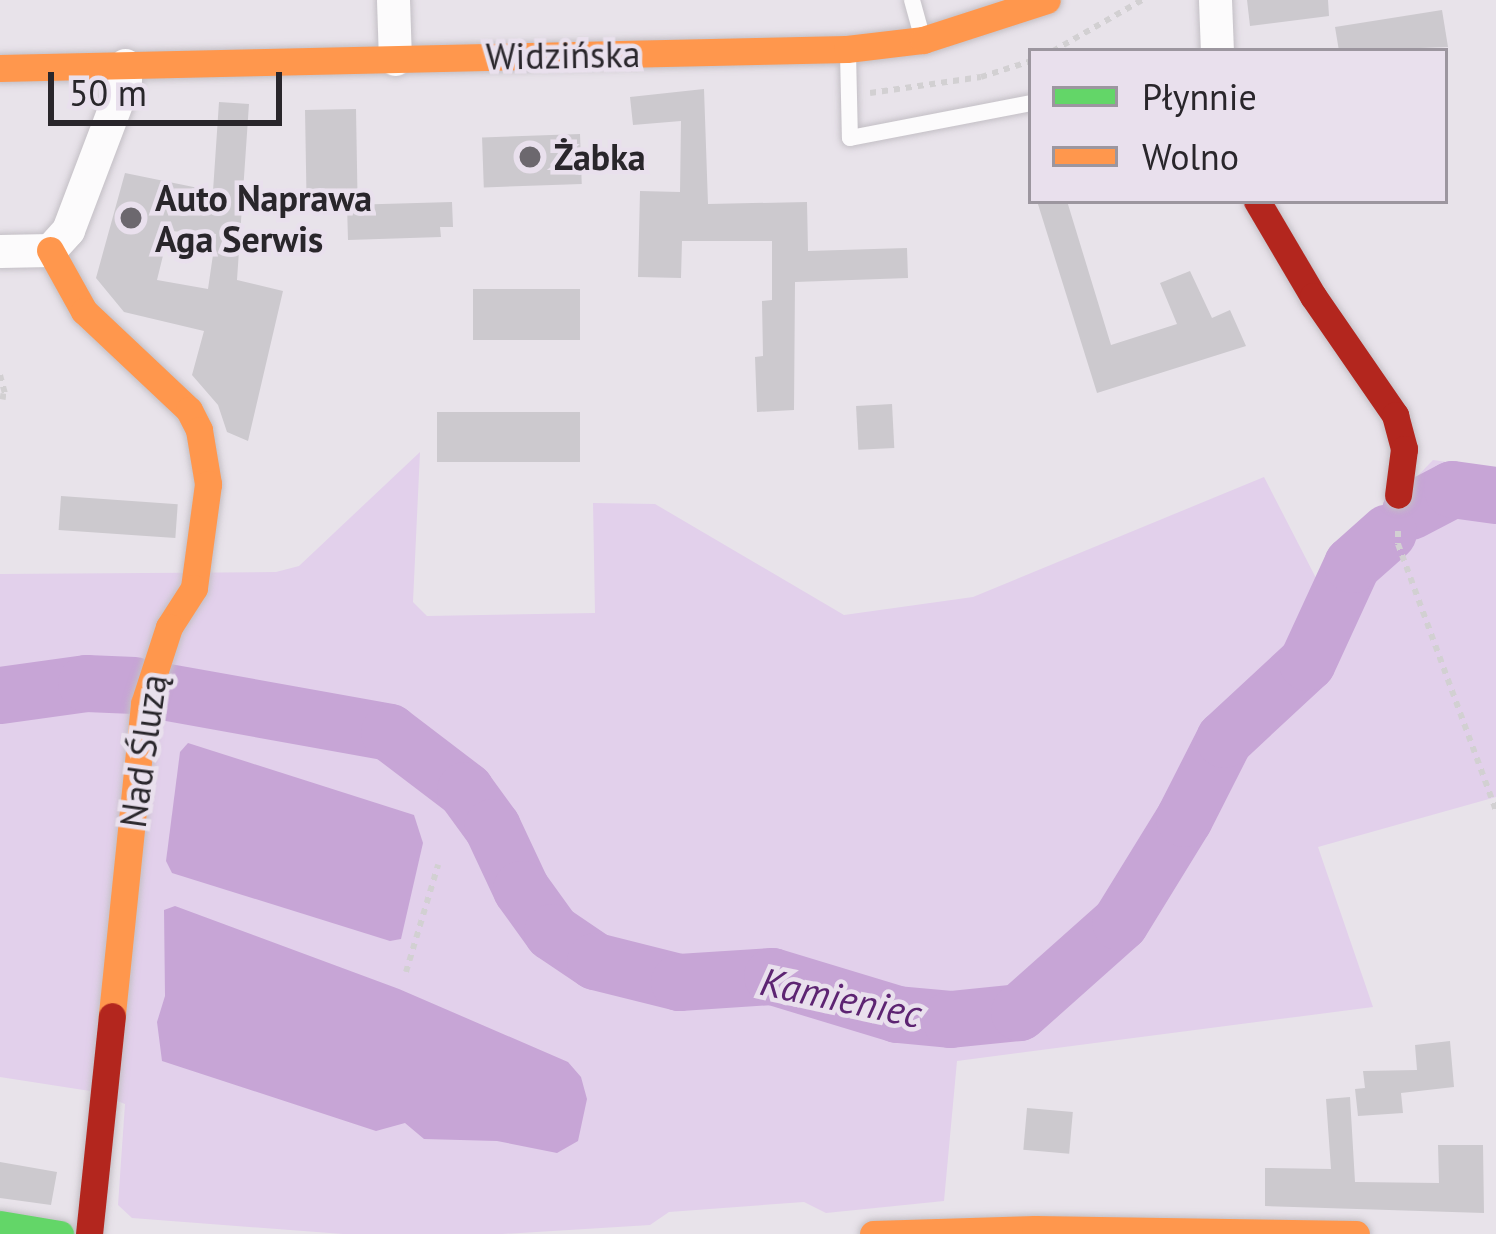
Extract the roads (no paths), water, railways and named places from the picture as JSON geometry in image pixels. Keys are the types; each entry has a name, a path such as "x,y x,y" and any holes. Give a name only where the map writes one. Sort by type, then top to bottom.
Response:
{"street":[{"path":"393,0 395,58"},
{"name":"Widzińska","path":"0,68 848,49 923,40 1047,0"},
{"path":"1215,0 1217,48"},
{"path":"0,251 50,250 68,230 125,80 124,65"},
{"path":"1259,204 1395,415 1404,449 1398,495"},
{"name":"Nad Śluzą","path":"50,250 83,310 189,410 199,430 208,484 202,556 194,588 169,627 144,704 89,1234"},
{"path":"0,1224 60,1234"},
{"path":"873,1234 987,1229 1357,1234"}],"lane":[{"path":"912,0 923,40"},
{"path":"848,49 850,138 1028,104"}],"waterway":[{"name":"Kamieniec","path":"1410,511 1452,489 1496,495"},
{"name":"Kamieniec","path":"162,691 389,732 465,790 492,827 521,889 552,932 595,961 679,982 772,976 897,1014 950,1019 1019,1012 1120,922 1184,818 1224,739 1307,662 1352,564 1388,532"},
{"name":"Kamieniec","path":"0,695 86,683 134,685"}],"place":[{"name":"Żabka","path":"530,157"},
{"name":"Auto Naprawa Aga Serwis","path":"131,218"}]}
